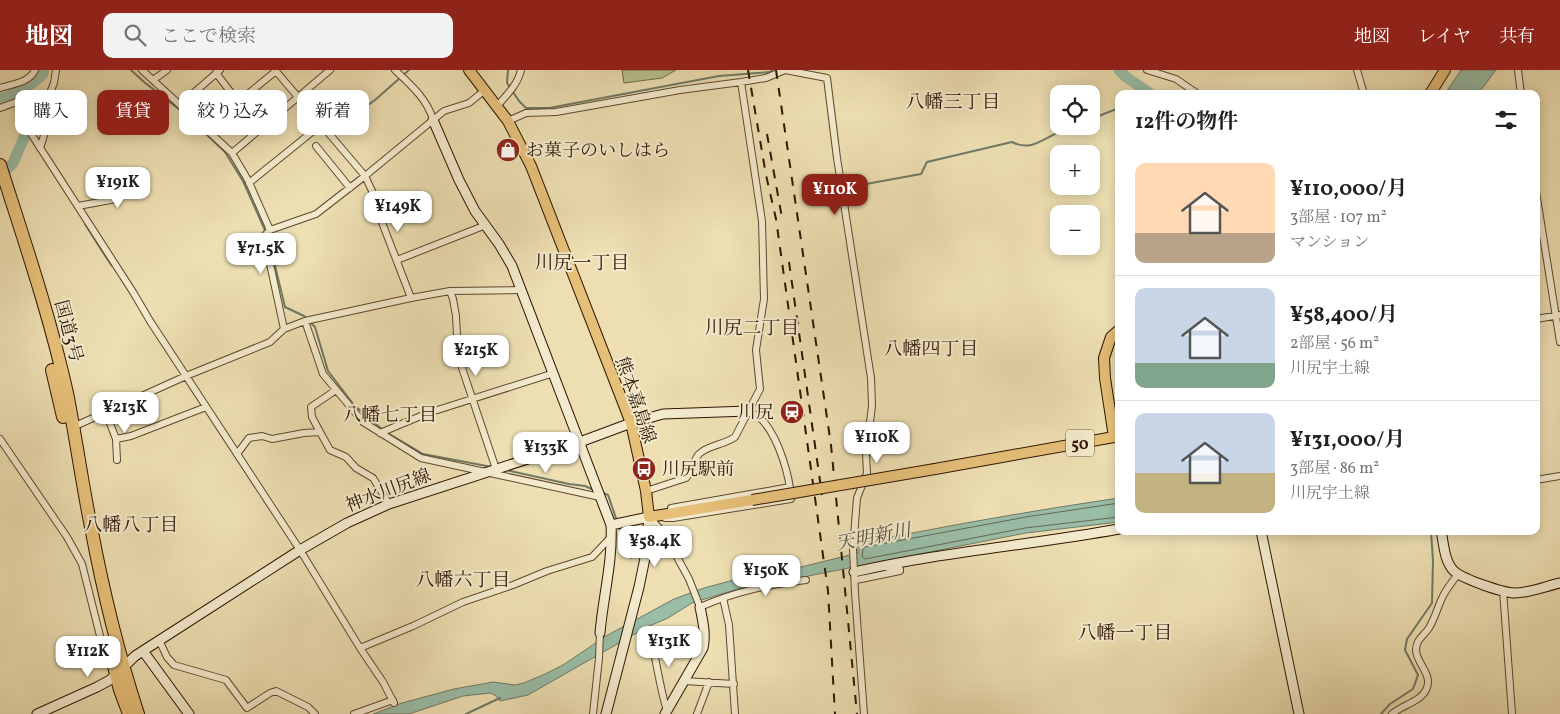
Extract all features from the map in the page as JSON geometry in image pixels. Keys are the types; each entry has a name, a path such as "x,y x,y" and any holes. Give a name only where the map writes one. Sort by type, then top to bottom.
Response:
{"highway":[{"name":"国道3号","path":"0,165 3,191 46,344 63,420 89,558 120,670 138,714"},
{"name":"国道3号","path":"3,191 44,303 64,384 129,714"}],"main road":[{"name":"熊本嘉島線","path":"469,70 508,121 531,166 630,423 646,491 649,517"},
{"path":"1433,90 1446,70"},
{"name":"50","path":"1115,334 1104,358 1105,378 1115,427"},
{"name":"50","path":"649,517 1115,437"}],"street":[{"path":"0,88 27,80 35,70"},
{"path":"51,90 56,70"},
{"path":"142,70 179,102"},
{"path":"153,80 167,70"},
{"path":"306,90 330,70"},
{"path":"395,70 423,99 475,211 500,244 512,266 611,525 593,714"},
{"path":"497,106 511,91 520,76 521,70"},
{"path":"508,121 526,113 556,112 680,90 766,78 785,70 827,78 837,158 871,378 872,406 866,454 867,473 856,498 854,549 864,714"},
{"path":"1147,70 1176,79 1192,90"},
{"path":"1357,70 1363,90"},
{"path":"1518,70 1520,90"},
{"path":"253,90 276,71 297,94"},
{"path":"197,90 218,72 230,90"},
{"path":"646,491 686,478 690,474 700,453 729,442 735,437 760,390 756,350 764,299 762,221 741,82"},
{"path":"284,329 264,236 270,230 316,214 444,111 468,103 485,90"},
{"path":"287,106 297,98"},
{"path":"0,108 15,103"},
{"path":"32,135 300,550 360,648 384,682 394,702 354,714"},
{"path":"40,148 44,135"},
{"path":"213,135 232,153 249,183 270,230"},
{"path":"232,153 252,135"},
{"path":"249,183 308,135"},
{"path":"331,135 365,176 373,193 378,212 410,298"},
{"path":"316,146 350,188"},
{"path":"78,206 116,199 113,178"},
{"path":"1540,214 1558,315 1560,342"},
{"path":"397,260 486,226"},
{"path":"73,427 186,376 270,342 284,329 305,322 410,298 450,291 522,290"},
{"path":"450,291 456,316 458,356 496,469"},
{"path":"1540,318 1558,315"},
{"path":"305,322 323,374 363,422 421,458 600,497"},
{"path":"380,433 428,413 554,373"},
{"path":"336,390 311,407 312,417 330,450 346,457 356,468 373,478 388,504"},
{"path":"116,440 206,407"},
{"path":"649,517 673,518 791,499 790,487 778,446 763,421 748,411"},
{"name":"神水川尻線","path":"37,714 110,680 143,651 159,640 300,550 347,523 388,504 580,442 630,423 663,414 748,411"},
{"path":"106,413 116,440 117,460"},
{"path":"237,454 248,438 262,436 272,439 320,432"},
{"path":"0,439 67,537 82,564 109,671 120,670"},
{"path":"1540,479 1560,476"},
{"path":"611,525 649,517 664,510 790,487"},
{"path":"649,517 664,533 689,579 700,607 705,629 704,648 667,713"},
{"path":"606,714 645,558 649,517"},
{"path":"855,574 879,567 952,554 1115,530"},
{"path":"1263,535 1299,714"},
{"path":"1442,535 1446,556 1454,571 1480,584 1513,593 1560,583"},
{"path":"360,648 413,626 463,602 547,571 592,557 611,537"},
{"path":"855,574 900,571 900,569 879,567"},
{"path":"1392,714 1397,709 1419,698 1426,689 1428,681 1426,671 1416,653 1417,642 1430,627 1444,594 1458,574"},
{"path":"700,607 723,598 766,586 806,580"},
{"path":"1503,590 1512,714"},
{"path":"723,598 729,625 735,714"},
{"path":"649,631 657,660 667,713"},
{"path":"159,640 167,657 174,665 226,680 247,708 276,691 308,707 315,714"},
{"path":"143,651 189,714"},
{"path":"684,681 734,684"},
{"path":"698,714 709,682"}],"shaded area":[{"path":"622,70 676,70 662,78 624,83"}],"water":[{"path":"1461,70 1496,70 1481,90 1448,90"},
{"path":"1115,499 1115,522 1026,533 793,579 757,583 692,603 528,695 500,701 495,695 490,693 463,696 409,714 373,714 402,703 454,689 493,682 515,685 524,683 563,665 606,636 674,599 704,588 741,578 793,569 858,553 858,544 1053,508"}],"waterway":[{"path":"0,99 29,86 43,74 44,70"},
{"path":"131,70 184,113 225,152 243,181 268,237 285,307 307,319"},
{"path":"369,104 409,70"},
{"path":"508,70 507,83 526,108 549,108 719,76 770,72 772,70"},
{"path":"1119,70 1145,90"},
{"path":"1100,115 1115,110"},
{"path":"21,135 22,141 25,135"},
{"path":"0,176 13,163 25,135"},
{"path":"855,186 921,174 927,162 1012,142 1033,145 1053,135"},
{"path":"85,224 112,266"},
{"path":"311,323 315,327 328,371 354,405 383,430"},
{"path":"386,432 423,454 492,467"},
{"path":"506,470 585,486 594,490"},
{"path":"601,492 608,495 617,521"},
{"path":"264,501 270,509"},
{"path":"619,526 631,558"},
{"path":"1381,714 1390,704 1413,689 1418,675 1405,650 1407,639 1432,603 1431,535"},
{"path":"466,714 500,698"}],"railway":[{"path":"748,70 766,175 776,219 828,591 835,714"},
{"path":"776,70 831,445 857,714"},
{"path":"767,134 782,218"},
{"path":"789,262 822,495"}],"place":[{"name":"お菓子のいしはら","path":"508,150"},
{"name":"川尻","path":"792,412"},
{"name":"川尻駅前","path":"644,469"}],"district":[{"name":"八幡三丁目","path":"953,101"},
{"name":"川尻一丁目","path":"582,262"},
{"name":"川尻二丁目","path":"752,327"},
{"name":"八幡四丁目","path":"931,348"},
{"name":"八幡七丁目","path":"390,414"},
{"name":"八幡八丁目","path":"131,524"},
{"name":"八幡六丁目","path":"463,579"},
{"name":"八幡一丁目","path":"1125,632"}],"water label":[{"name":"天明新川","path":"873,536"}]}
